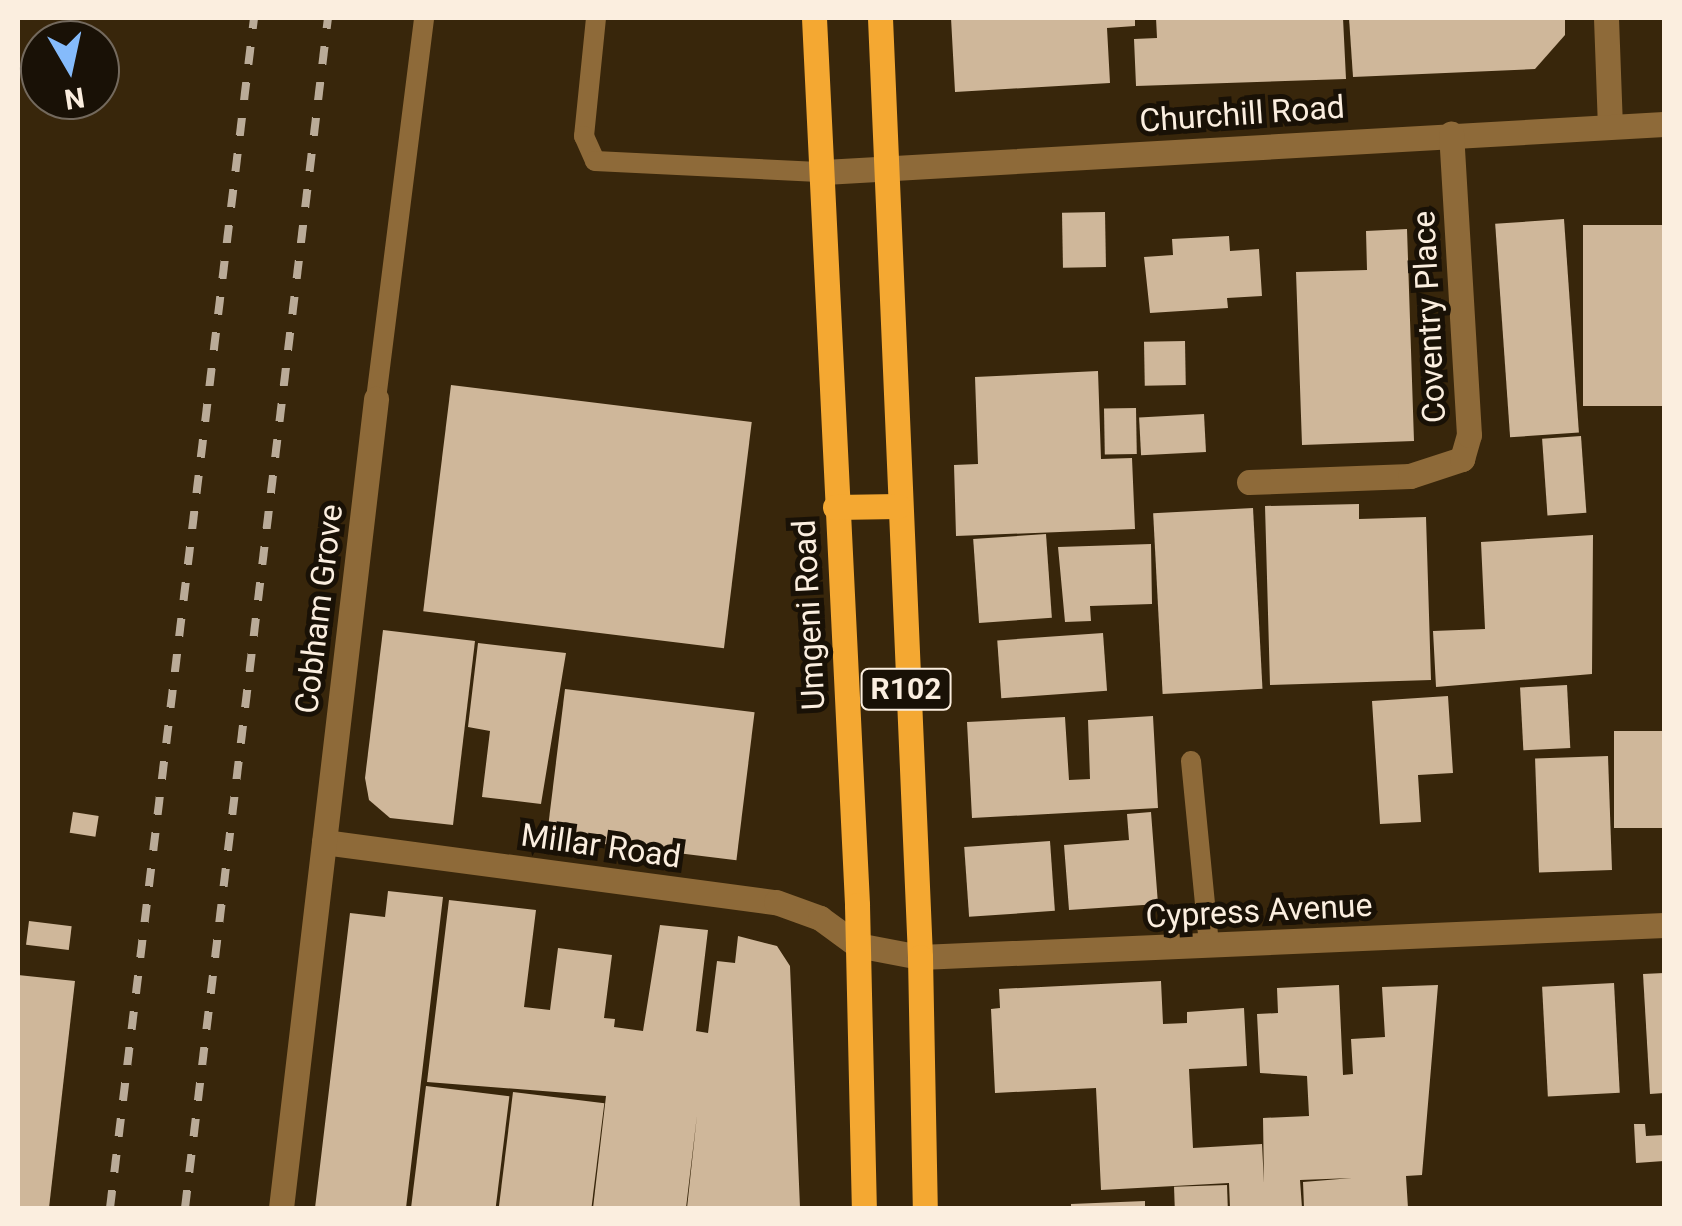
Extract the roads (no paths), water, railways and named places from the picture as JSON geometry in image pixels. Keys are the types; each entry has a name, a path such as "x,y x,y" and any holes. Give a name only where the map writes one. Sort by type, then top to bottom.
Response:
{"main road":[{"name":"Umgeni Road","path":"814,18 858,945 864,1208"},
{"name":"R102","path":"880,18 920,957 925,1208"},
{"path":"835,507 898,506"}],"street":[{"path":"1606,18 1610,126"},
{"name":"Churchill Road","path":"824,172 1664,124"},
{"name":"Coventry Place","path":"1249,482 1410,476 1462,460 1469,434 1450,134"},
{"name":"Cobham Grove","path":"281,1208 376,399"},
{"name":"Millar Road","path":"324,842 776,902 820,918 858,945"},
{"name":"Cypress Avenue","path":"858,945 920,957 1664,924"}],"lane":[{"name":"Cobham Grove","path":"376,399 424,18"},
{"path":"596,18 584,136 595,161 824,172"},
{"path":"1191,761 1210,946"}],"railway":[{"path":"110,1208 254,18"},
{"path":"185,1208 328,18"}]}
